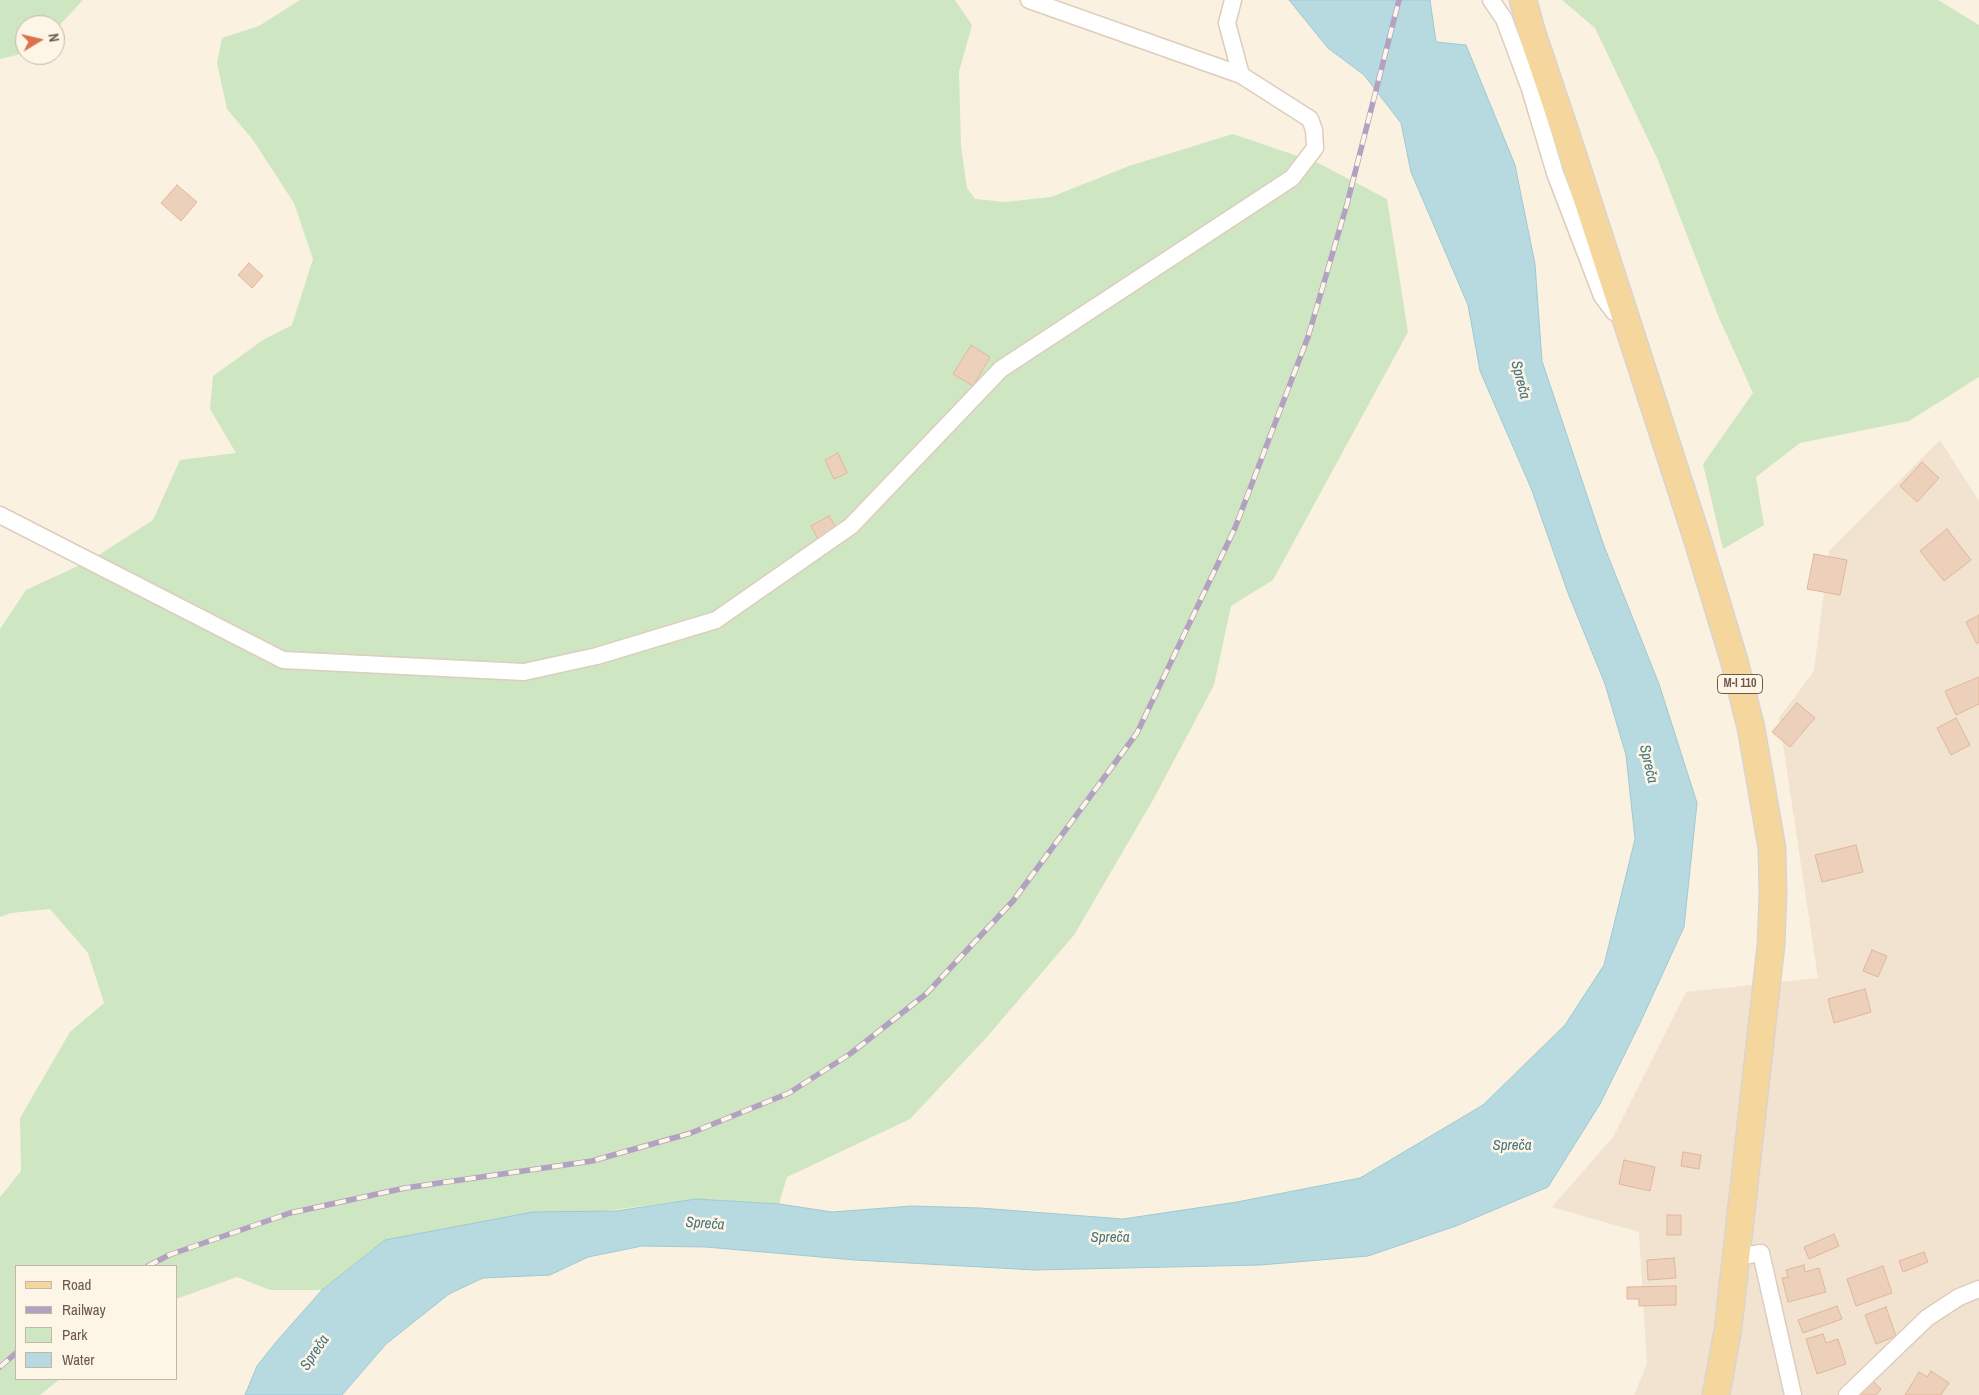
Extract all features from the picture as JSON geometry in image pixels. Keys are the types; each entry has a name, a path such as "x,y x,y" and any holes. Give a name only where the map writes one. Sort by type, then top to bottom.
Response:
{"main road":[{"name":"M-I 110","path":"1523,0 1734,660 1751,728 1772,848 1771,946 1728,1329 1716,1395"}],"street":[{"path":"0,515 283,660 524,672 597,656 716,620 851,526 1001,369 1292,178 1315,148 1314,130 1310,119 1241,75 1029,0"},
{"path":"1233,0 1227,23 1241,75"},
{"path":"1491,0 1504,19 1530,89 1555,173 1602,296 1614,312 1624,314"},
{"path":"1736,1257 1761,1254 1793,1395"},
{"path":"1847,1395 1927,1318 1959,1297 1979,1289"}],"shaded area":[{"path":"1940,440 1979,501 1979,1395 1634,1395 1647,1364 1639,1232 1552,1207 1613,1137 1686,992 1818,978 1779,718 1814,671 1829,551"}],"green space":[{"path":"0,0 83,0 65,19 65,15 15,15 15,55 0,59"},
{"path":"300,0 955,0 972,25 959,72 961,146 967,188 975,199 1006,202 1051,197 1129,166 1233,134 1318,163 1387,199 1408,332 1273,580 1231,606 1214,685 1153,800 1074,935 987,1037 910,1119 787,1177 779,1204 696,1199 385,1240 322,1290 270,1290 237,1277 178,1298 178,1265 15,1265 15,1380 59,1380 40,1395 0,1395 0,1197 21,1171 20,1118 70,1032 104,1003 88,953 50,909 11,913 0,917 0,629 26,590 91,560 153,520 180,460 236,453 210,409 213,376 263,340 292,325 313,259 294,203 253,140 227,109 217,63 222,38 259,26"},
{"path":"1562,0 1938,0 1979,25 1979,377 1909,421 1800,443 1756,477 1764,525 1723,549 1703,464 1753,393 1719,318 1658,160 1595,28"}],"water":[{"name":"Spreča","path":"1289,0 1430,0 1436,42 1466,45 1515,165 1535,264 1542,361 1604,546 1659,684 1697,803 1684,927 1600,1104 1548,1187 1456,1226 1368,1256 1260,1265 1035,1270 855,1260 706,1247 642,1246 588,1257 550,1275 483,1278 449,1294 386,1344 342,1395 245,1395 257,1366 322,1290 385,1240 533,1212 616,1211 696,1199 779,1204 832,1212 912,1206 980,1208 1123,1219 1237,1202 1360,1178 1483,1105 1565,1025 1604,965 1635,839 1626,755 1605,684 1568,593 1531,488 1480,371 1468,305 1411,172 1401,123 1364,75 1328,48"}],"building":[{"path":"177,185 197,202 181,221 161,203"},
{"path":"249,263 263,276 252,288 238,275"},
{"path":"971,345 990,357 973,386 953,374"},
{"path":"838,453 847,473 834,479 825,460"},
{"path":"1922,462 1939,478 1917,502 1900,486"},
{"path":"829,516 838,531 819,541 811,526"},
{"path":"1947,529 1971,560 1944,581 1920,551"},
{"path":"1814,554 1847,560 1840,595 1807,589"},
{"path":"1979,615 1979,642 1977,644 1966,622"},
{"path":"1979,677 1979,704 1956,715 1945,691"},
{"path":"1797,703 1815,718 1790,747 1772,732"},
{"path":"1956,718 1970,745 1951,755 1937,728"},
{"path":"1856,845 1863,872 1822,882 1815,855"},
{"path":"1872,950 1887,956 1878,977 1863,971"},
{"path":"1865,989 1871,1012 1834,1023 1828,999"},
{"path":"1683,1152 1701,1155 1699,1169 1681,1166"},
{"path":"1624,1160 1655,1167 1650,1191 1619,1184"},
{"path":"1667,1215 1681,1215 1681,1235 1667,1235"},
{"path":"1834,1234 1839,1246 1809,1259 1804,1247"},
{"path":"1924,1252 1928,1262 1903,1272 1899,1261"},
{"path":"1674,1258 1676,1278 1648,1280 1647,1260"},
{"path":"1804,1265 1805,1272 1819,1268 1826,1292 1788,1302 1782,1278 1788,1277 1786,1270"},
{"path":"1883,1266 1892,1293 1856,1306 1847,1279"},
{"path":"1676,1286 1676,1305 1639,1306 1639,1299 1627,1299 1627,1287"},
{"path":"1837,1306 1842,1319 1803,1333 1798,1320"},
{"path":"1886,1307 1896,1336 1876,1344 1865,1315"},
{"path":"1823,1334 1826,1343 1838,1339 1846,1364 1817,1374 1806,1339"},
{"path":"1931,1371 1949,1383 1941,1395 1905,1395 1919,1372 1927,1377"},
{"path":"1872,1380 1881,1389 1876,1395 1858,1395"}],"railway":[{"path":"150,1265 169,1255 290,1213 405,1188 592,1161 691,1133 789,1093 850,1054 926,994 1013,901 1137,733 1235,528 1308,337 1347,204 1399,0"},
{"path":"0,1367 15,1354"}]}
